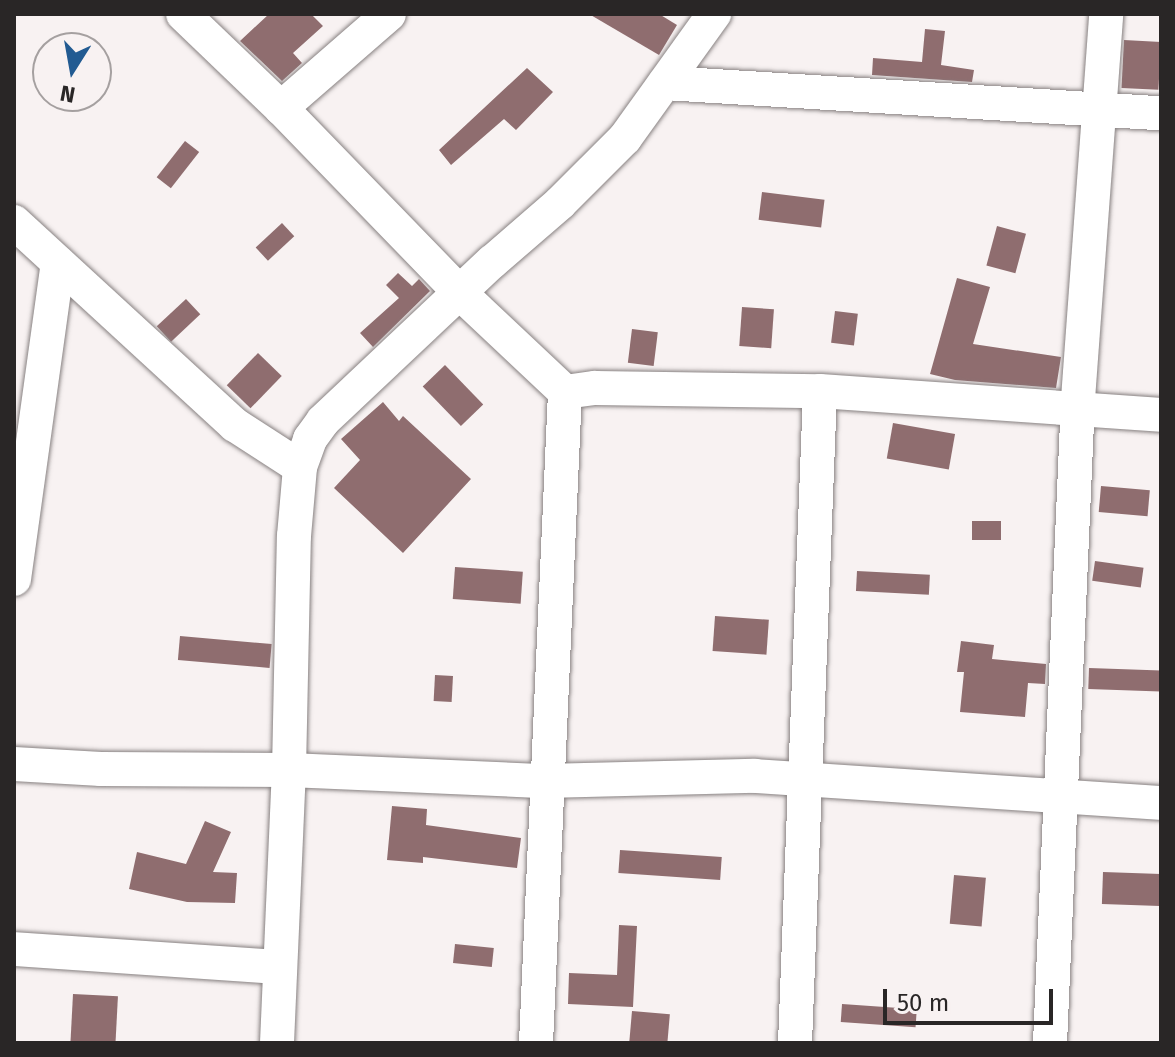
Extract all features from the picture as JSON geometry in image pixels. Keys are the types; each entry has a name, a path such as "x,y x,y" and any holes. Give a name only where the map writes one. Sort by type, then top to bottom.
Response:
{"street":[{"path":"183,14 281,108 461,294 565,392 545,781 536,1043"},
{"path":"281,108 389,14"},
{"path":"277,1043 289,770 294,536 300,467 310,439 323,421 625,138 714,14"},
{"path":"1050,1043 1078,409 1106,14"},
{"path":"665,83 1161,113"},
{"path":"14,222 235,425 300,467"},
{"path":"14,579 58,263"},
{"path":"565,392 595,388 820,391 1161,415"},
{"path":"795,1043 820,391"},
{"path":"14,764 101,769 289,770 545,781 755,776 1161,803"},
{"path":"14,949 279,967"}],"building":[{"path":"269,14 311,14 323,26 293,53 302,63 282,81 240,41"},
{"path":"589,14 659,14 677,25 659,55"},
{"path":"925,29 945,31 941,65 974,70 972,82 872,75 873,58 922,62"},
{"path":"1124,40 1161,42 1158,90 1121,88"},
{"path":"527,68 553,92 516,130 504,119 451,165 439,150"},
{"path":"185,141 199,152 171,188 157,177"},
{"path":"762,192 825,200 821,227 759,220"},
{"path":"282,223 294,236 268,261 256,248"},
{"path":"997,226 1026,234 1015,273 986,266"},
{"path":"398,273 412,286 419,279 430,291 373,347 360,333 399,298 386,285"},
{"path":"957,278 990,287 973,344 1061,357 1056,388 955,380 930,374"},
{"path":"186,299 200,314 171,342 157,326"},
{"path":"742,307 774,309 771,348 739,346"},
{"path":"835,311 858,314 854,346 831,343"},
{"path":"632,329 658,332 654,366 628,363"},
{"path":"258,353 282,376 250,408 227,385"},
{"path":"445,365 483,405 461,426 423,387"},
{"path":"383,402 399,421 403,416 471,479 403,553 334,488 360,460 341,439"},
{"path":"893,423 955,434 949,469 887,458"},
{"path":"1101,486 1150,490 1148,516 1099,512"},
{"path":"972,521 1001,521 1001,540 972,540"},
{"path":"1095,561 1144,568 1141,588 1092,581"},
{"path":"455,567 523,572 521,604 453,599"},
{"path":"857,571 930,575 929,595 856,591"},
{"path":"715,616 769,620 766,655 713,651"},
{"path":"180,636 272,644 270,668 178,660"},
{"path":"961,641 994,645 992,659 1046,664 1045,684 1028,683 1025,717 960,712 964,672 957,672"},
{"path":"1089,668 1161,671 1160,691 1088,689"},
{"path":"435,675 453,676 452,702 434,701"},
{"path":"392,806 427,809 426,825 521,838 517,868 423,857 423,863 387,860"},
{"path":"205,821 231,832 213,872 237,873 235,903 187,902 129,889 137,852 186,864"},
{"path":"620,850 722,857 720,880 618,873"},
{"path":"1103,872 1161,874 1160,906 1102,904"},
{"path":"954,875 986,878 982,927 950,924"},
{"path":"619,925 637,926 633,1007 568,1004 569,973 617,975"},
{"path":"455,944 494,948 492,967 453,963"},
{"path":"73,994 118,996 115,1043 70,1043"},
{"path":"842,1004 917,1009 916,1027 841,1022"},
{"path":"632,1011 670,1014 667,1043 629,1043"}]}
